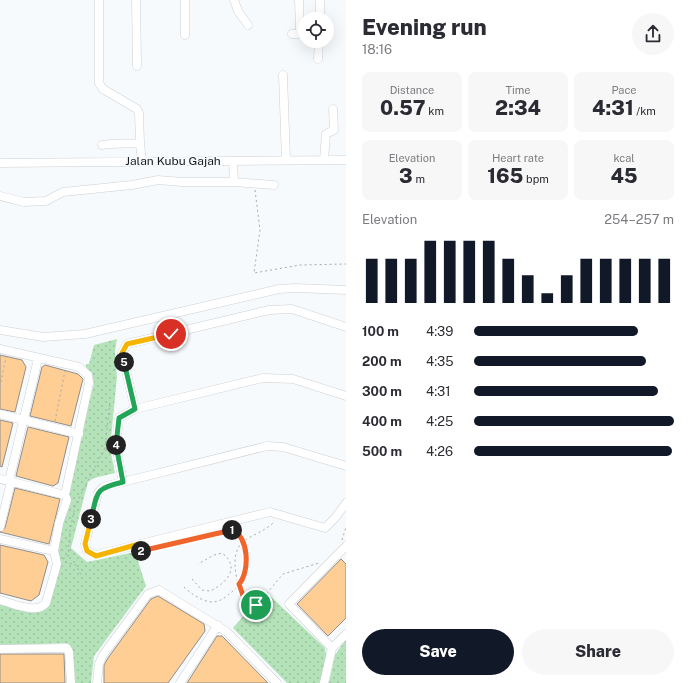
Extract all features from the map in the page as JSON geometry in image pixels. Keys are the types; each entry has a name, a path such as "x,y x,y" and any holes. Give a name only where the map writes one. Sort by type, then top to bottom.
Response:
{"street":[{"path":"99,0 99,83 103,89 137,109 139,113 142,162"},
{"path":"136,0 137,66"},
{"path":"185,0 185,35"},
{"path":"234,0 238,11 248,25"},
{"path":"292,34 298,34 300,31 299,0"},
{"path":"320,0 320,12"},
{"path":"318,58 319,48"},
{"path":"283,75 286,160"},
{"path":"324,160 326,134 334,130 333,109"},
{"path":"102,145 118,142 140,143"},
{"name":"Jalan Kubu Gajah","path":"0,163 346,160"},
{"path":"233,161 234,182"},
{"path":"0,196 24,202 46,200 63,192 132,185 158,180 182,182 234,182 274,185"},
{"path":"0,330 43,337 85,334 279,289 296,288 346,290"},
{"path":"135,409 122,353 127,344 269,310 292,310 346,327"},
{"path":"0,600 32,608 44,606 56,562 54,551 59,523 67,500 65,495 79,434 89,379 83,370 4,350"},
{"path":"0,527 38,359"},
{"path":"123,482 116,446 119,418 135,409 263,378 294,379 346,396"},
{"path":"0,414 79,434"},
{"path":"346,466 283,447 267,446 103,487 98,494 85,544 87,551 96,556 270,512 296,521 325,528 335,518 346,503"},
{"path":"0,479 65,495"},
{"path":"0,539 54,551"},
{"path":"332,648 290,608 290,601 344,549"},
{"path":"97,683 99,664 103,655 148,594 156,590 163,591 218,625 227,632 277,683"},
{"path":"180,683 218,625"},
{"path":"324,683 332,648 346,634"},
{"path":"0,649 67,648 69,652 71,683"}],"path":[{"path":"255,184 260,230 254,273 300,265 346,264"},
{"path":"0,387 4,350"},
{"path":"54,427 67,365"},
{"path":"56,562 68,556 70,531 75,506 105,448 110,400"},
{"path":"281,515 274,523 243,542 235,562 235,574 248,611 252,613 258,609 256,605 283,574 324,561"},
{"path":"344,549 346,527"},
{"path":"157,548 233,530 238,534 243,542 246,555 246,568 243,580 239,584 220,601 210,602 193,595 184,587"},
{"path":"192,579 202,590 210,592 226,581 231,571 231,564 227,557 222,553 214,555 198,564"},
{"path":"56,562 65,562 76,565 81,575"},
{"path":"246,604 256,605"}],"green space":[{"path":"117,339 115,351 117,377 110,448 115,473 94,478 88,482 71,548 87,562 135,552 146,586 94,656 91,683 73,683 72,649 67,643 0,646 0,604 44,607 57,556 68,487 94,383 86,364 89,364 94,345"},
{"path":"265,591 325,648 326,656 321,683 287,683 233,628"},
{"path":"346,639 346,683 329,683 335,655"}],"building":[{"path":"0,355 22,360 26,367 15,412 0,409"},
{"path":"45,365 78,374 83,379 71,426 30,416 42,367"},
{"path":"0,420 13,423 2,467 0,466"},
{"path":"28,427 69,437 58,483 53,486 16,476"},
{"path":"15,488 60,499 49,544 0,532 5,528"},
{"path":"0,545 44,555 48,562 39,595 31,601 0,593"},
{"path":"341,559 346,564 346,618 328,636 297,604"},
{"path":"158,596 204,624 205,631 168,683 104,683 104,665 108,658 151,599"},
{"path":"217,636 222,636 268,683 187,683"},
{"path":"0,654 64,654 65,683 0,683"}],"route":[{"path":"171,334 127,344 122,353 135,409 119,418 116,446 123,482 103,487 98,494 87,533 85,544 87,551 96,556 139,544 141,551 204,538 223,531 233,530 238,534 243,542 246,555 246,568 243,580 239,584 246,604 256,605"}]}
